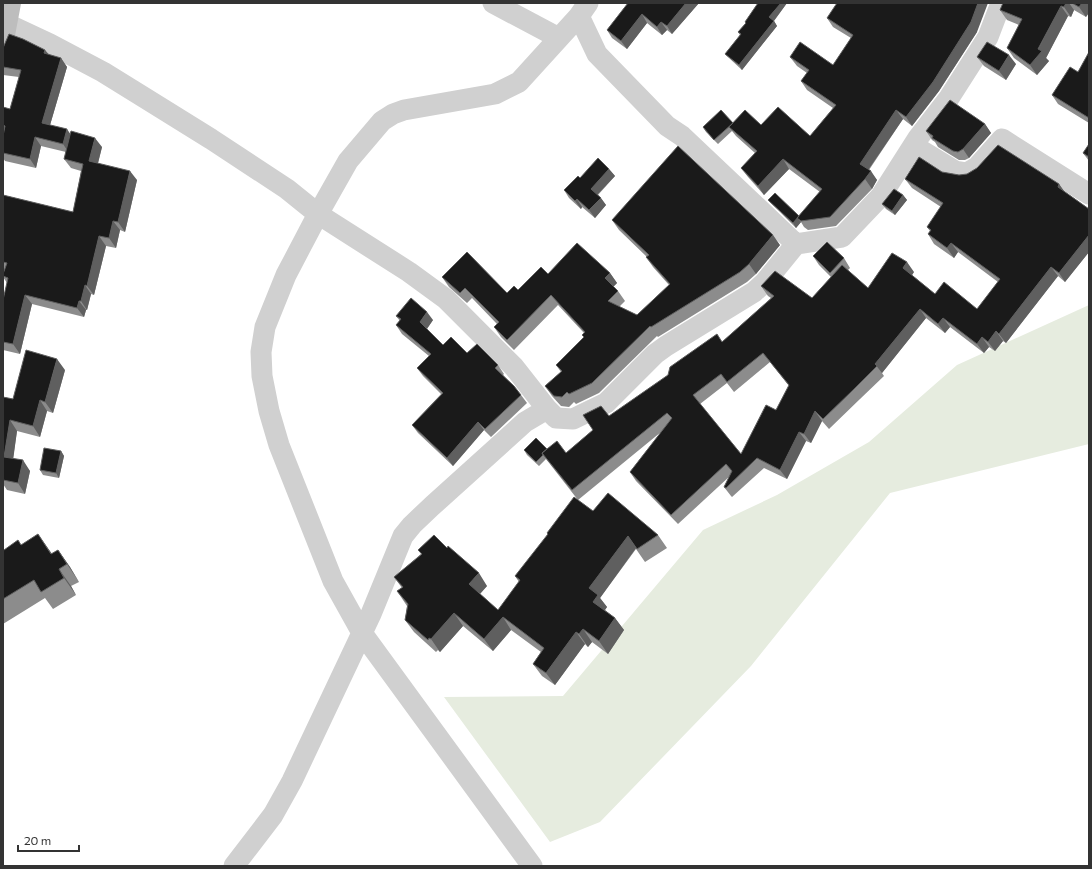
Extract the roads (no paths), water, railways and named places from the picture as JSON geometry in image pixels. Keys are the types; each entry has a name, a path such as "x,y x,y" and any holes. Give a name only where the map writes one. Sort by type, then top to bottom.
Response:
{"street":[{"path":"493,3 559,38"},
{"path":"6,22 103,72 145,98 287,189 318,214 409,272 446,299 514,367 547,409 556,418 574,419 606,402 655,354 754,292 765,282 796,244 842,237 881,196 918,138 949,98 988,38 1002,3"},
{"path":"532,866 362,633 333,581 282,452 269,411 262,376 261,352 265,327 286,275 348,161 382,121 393,114 404,110 433,104 478,98 508,89 519,82 584,10"},
{"path":"584,10 597,54 667,126 682,136 796,244"},
{"path":"914,146 955,171 967,173 977,167 1002,140 1089,194"},
{"path":"234,866 273,815 292,781 371,614 403,536 412,525 525,422 547,409"}]}
